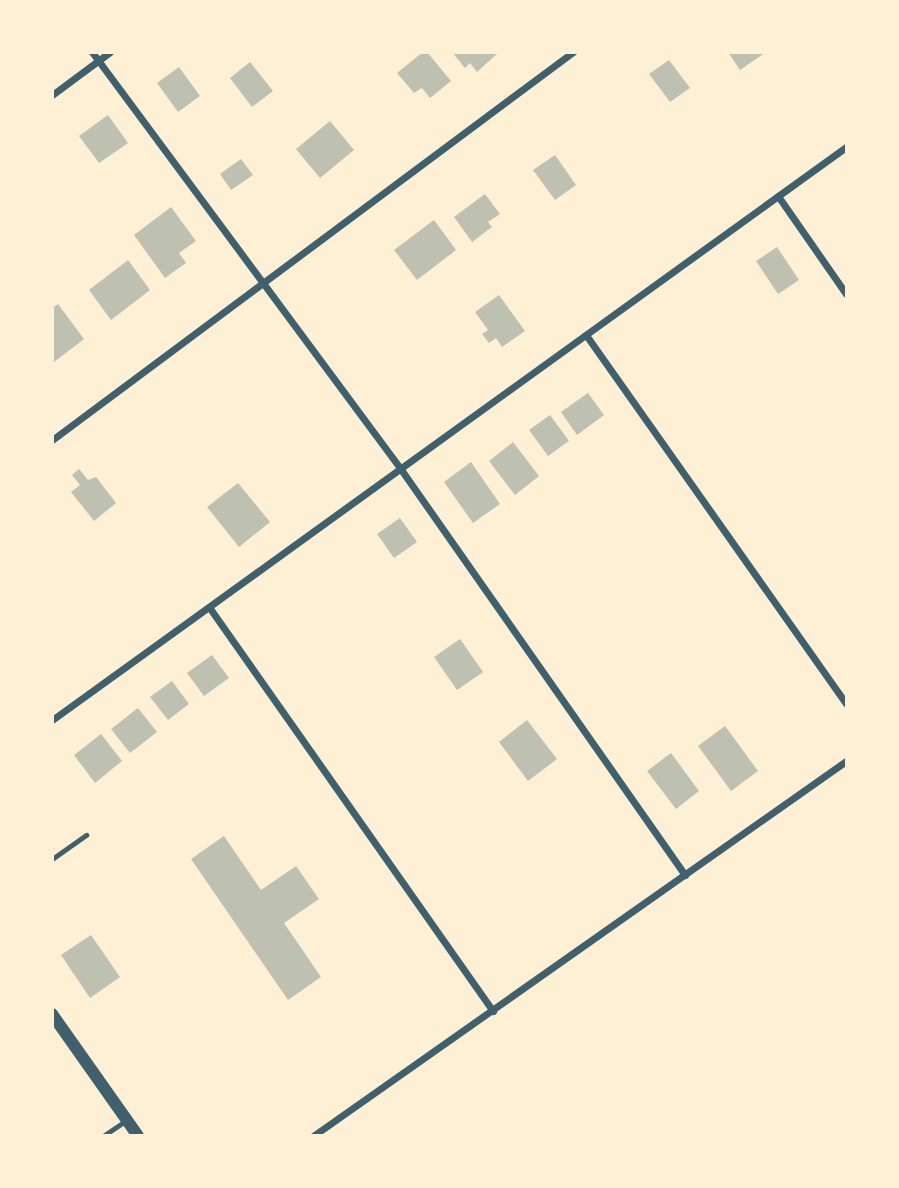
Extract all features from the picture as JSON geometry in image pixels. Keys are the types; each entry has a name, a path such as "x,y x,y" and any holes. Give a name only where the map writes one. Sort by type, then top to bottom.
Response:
{"street":[{"path":"92,52 400,468 685,875"},
{"path":"52,94 110,52"},
{"path":"52,440 573,52"},
{"path":"52,720 846,147"},
{"path":"778,196 846,294"},
{"path":"586,335 846,703"},
{"path":"209,607 493,1011"},
{"path":"313,1136 846,761"},
{"path":"52,1014 138,1136"}],"lane":[{"path":"52,859 86,835"},
{"path":"103,1136 127,1120"}],"building":[{"path":"423,52 427,52 451,81 430,98 422,88 414,93 397,73"},
{"path":"452,52 499,52 477,72 470,63 465,68"},
{"path":"728,52 766,52 740,70"},
{"path":"669,60 690,88 670,102 649,74"},
{"path":"250,62 273,91 252,107 230,78"},
{"path":"179,67 200,96 178,112 157,83"},
{"path":"108,115 128,143 99,163 79,136"},
{"path":"330,121 354,150 320,178 296,149"},
{"path":"555,155 576,185 555,200 533,170"},
{"path":"241,159 253,175 231,190 220,174"},
{"path":"485,194 500,214 488,222 492,227 472,242 454,217"},
{"path":"171,207 196,241 179,253 186,263 165,278 134,235"},
{"path":"434,220 456,250 417,280 394,250"},
{"path":"777,247 799,280 778,294 756,261"},
{"path":"128,260 150,290 111,320 89,290"},
{"path":"499,295 525,331 502,347 496,338 489,343 482,334 488,330 475,312"},
{"path":"58,304 84,339 54,362 52,308"},
{"path":"588,393 604,415 577,435 561,412"},
{"path":"550,415 569,441 548,456 529,430"},
{"path":"513,442 539,476 515,495 489,461"},
{"path":"471,462 500,504 473,523 444,482"},
{"path":"79,469 88,480 96,477 116,503 94,521 71,492 80,485 72,475"},
{"path":"238,483 270,522 239,547 207,507"},
{"path":"400,518 417,542 394,558 377,534"},
{"path":"460,639 483,672 457,690 434,657"},
{"path":"212,655 229,678 204,696 187,673"},
{"path":"172,681 189,704 168,720 150,697"},
{"path":"138,708 157,732 130,753 111,729"},
{"path":"527,720 557,759 528,781 499,742"},
{"path":"725,726 758,771 731,791 698,746"},
{"path":"101,734 122,761 95,783 74,755"},
{"path":"671,753 699,791 676,809 647,771"},
{"path":"224,836 261,890 296,866 319,899 284,923 321,977 288,1000 191,859"},
{"path":"91,935 120,977 90,998 61,955"}]}
